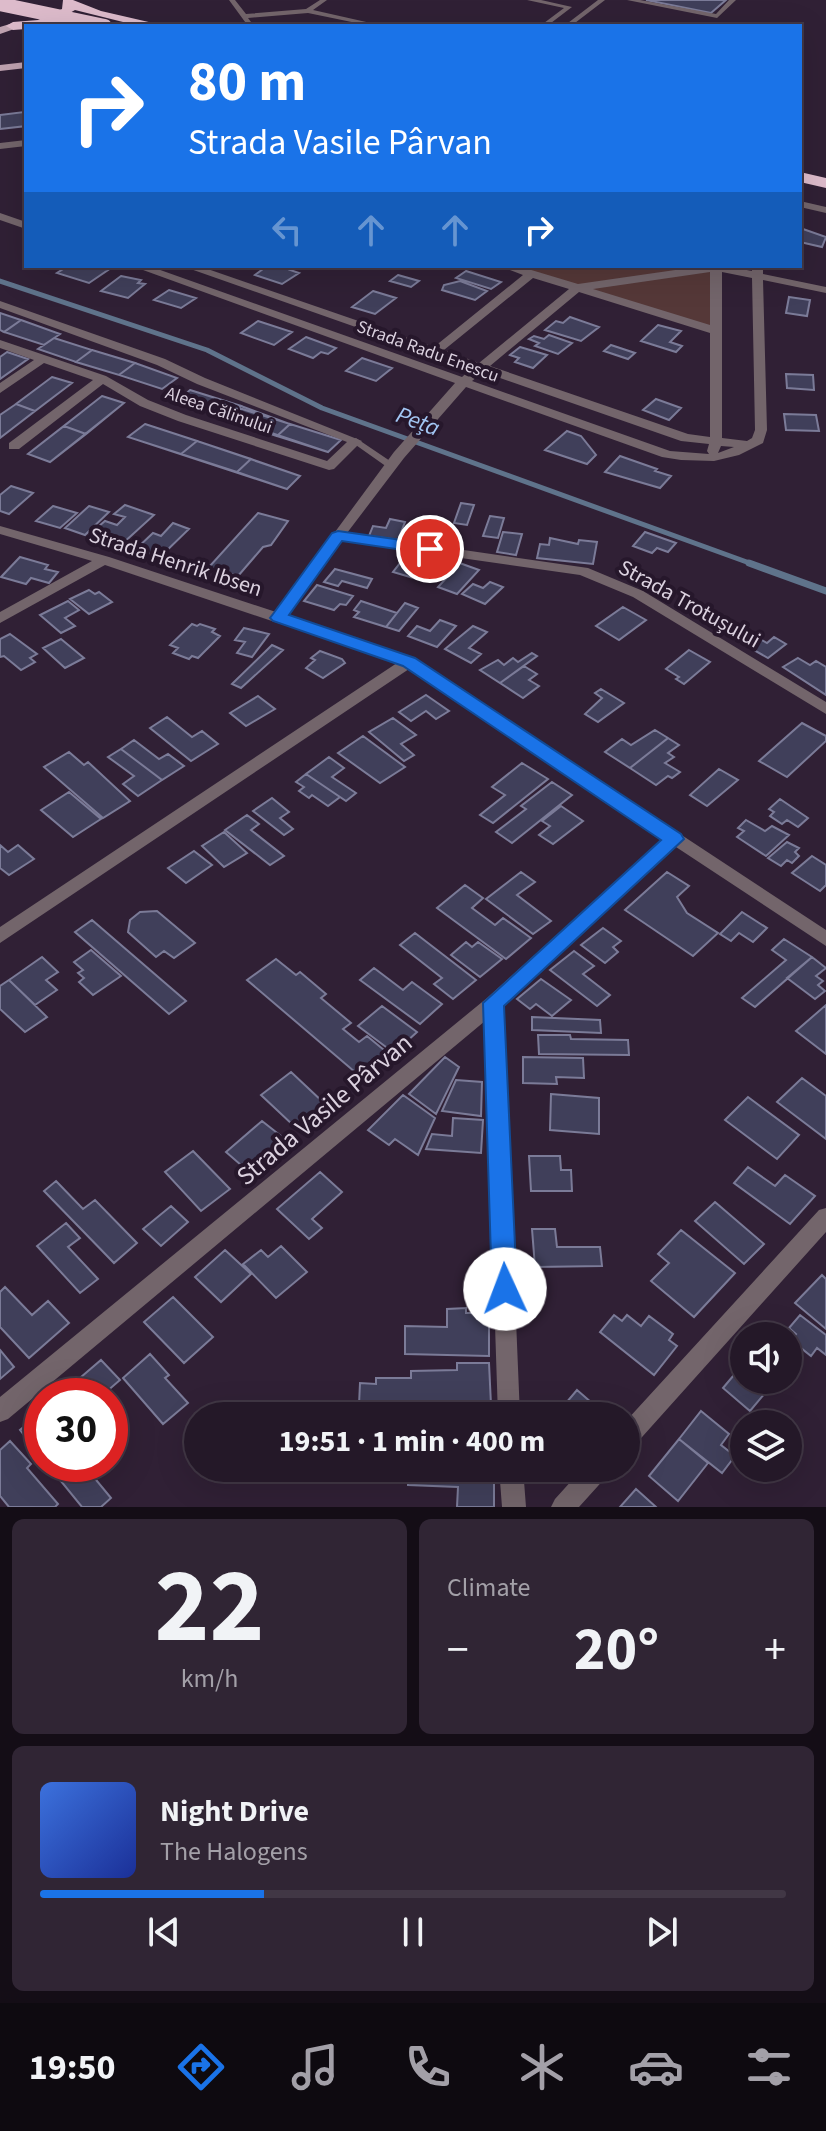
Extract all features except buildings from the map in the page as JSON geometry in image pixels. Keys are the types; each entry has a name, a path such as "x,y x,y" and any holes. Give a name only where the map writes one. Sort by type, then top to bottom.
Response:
{"highway":[{"path":"49,24 69,11 68,2 98,14 149,24"},
{"path":"0,6 79,24"},
{"path":"0,6 94,24"},
{"path":"802,169 826,174"},
{"path":"802,177 826,183"}],"main road":[{"path":"0,68 24,65"}],"street":[{"path":"0,146 24,143"},
{"path":"802,204 826,210"},
{"path":"0,216 24,225"},
{"name":"Strada Radu Enescu","path":"144,268 667,454 708,459"},
{"name":"Strada Radu Enescu","path":"194,268 686,438 750,445"},
{"path":"512,268 717,331"},
{"path":"279,618 395,460 427,421 480,367 577,288 707,268"},
{"path":"714,268 717,331 712,440 708,459 725,457 750,445 758,440 761,430 757,271"},
{"path":"725,268 757,271 826,290"},
{"path":"435,352 531,274"},
{"path":"0,304 161,362 201,381 356,441"},
{"name":"Aleea Călinului","path":"0,344 102,379 144,403 182,418 329,466 356,441"},
{"path":"0,389 44,358"},
{"path":"14,446 102,379"},
{"path":"692,458 712,440"},
{"name":"Strada Henrik Ibsen","path":"0,530 104,560 409,662 826,939"},
{"name":"Strada Trotușului","path":"338,536 583,571 638,594 826,709"},
{"path":"0,618 104,560"},
{"path":"0,936 409,662"},
{"name":"Strada Vasile Pârvan","path":"0,1411 494,1003 674,839"},
{"path":"494,1003 508,1402"},
{"path":"640,1423 826,1217"},
{"path":"512,1482 514,1507"},
{"path":"563,1507 586,1482"}],"lane":[{"path":"232,0 247,22 308,11 372,24"},
{"path":"299,0 308,11"},
{"path":"308,11 324,0"},
{"path":"530,0 569,7 546,24"},
{"path":"543,2 562,0"},
{"path":"570,24 602,0"},
{"path":"630,0 717,16 733,0"},
{"path":"321,24 334,16"},
{"path":"356,441 395,460"}],"shaded area":[{"path":"512,268 716,268 717,331"}],"waterway":[{"name":"Peța","path":"0,281 207,350 322,408 755,565"},
{"name":"Peța","path":"749,563 826,591"}],"route":[{"path":"430,549 338,536 279,618 409,662 674,839 494,1003 505,1289"}]}
